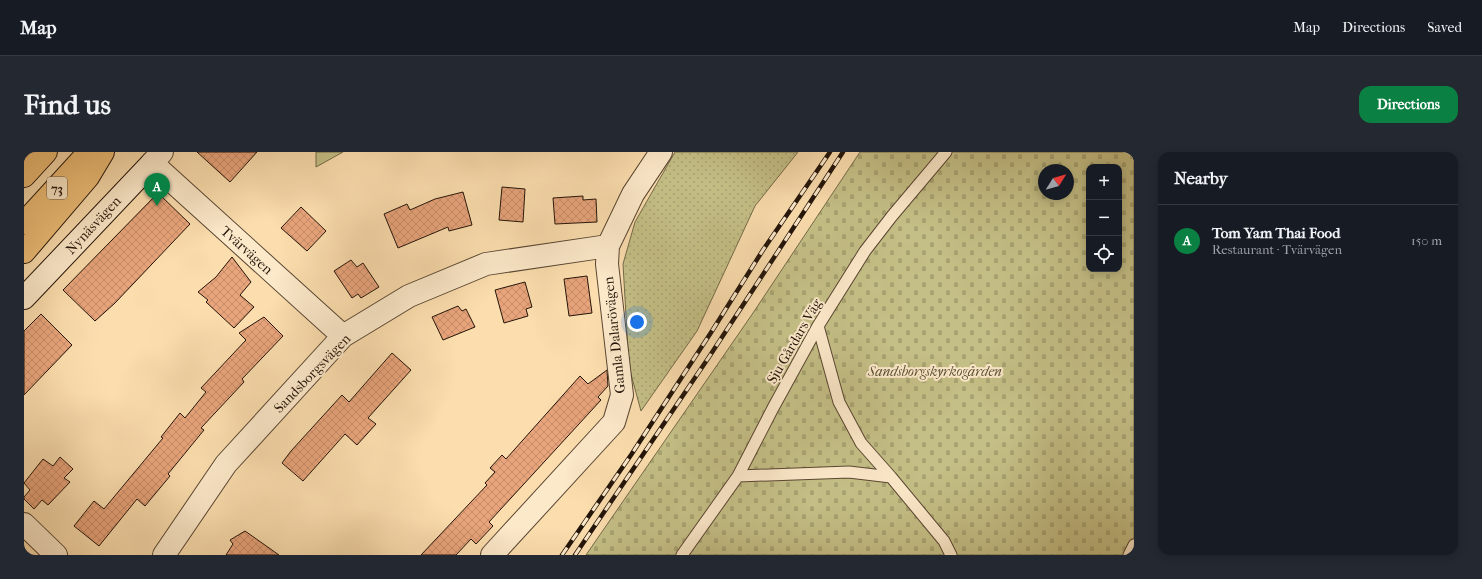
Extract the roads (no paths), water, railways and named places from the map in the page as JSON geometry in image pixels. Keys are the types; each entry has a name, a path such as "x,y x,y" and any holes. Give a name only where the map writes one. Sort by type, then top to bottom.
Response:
{"highway":[{"path":"24,170 45,152"},
{"name":"73","path":"24,176 45,152"},
{"name":"73","path":"24,223 90,152"},
{"path":"24,252 88,177 103,152"}],"street":[{"name":"Gamla Dalarövägen","path":"492,555 614,422 622,395 607,264 608,246 633,194 660,152"},
{"name":"Nynäsvägen","path":"24,298 157,157"},
{"name":"Tvärvägen","path":"157,157 343,336"},
{"name":"Sandsborgsvägen","path":"167,554 226,464 343,336 409,296 486,264 608,246"},
{"path":"24,524 56,555"}],"lane":[{"name":"Sju Gårdars Väg","path":"682,555 738,476 772,408 818,326 865,251 892,216 946,152"},
{"path":"818,326 839,402 861,443 944,541 951,555"},
{"path":"738,476 849,472 891,477"},
{"path":"1129,555 1134,545"}],"railway":[{"path":"562,555 631,455 763,250 830,152"},
{"path":"575,555 709,357 843,152"}],"place":[{"name":"Tom Yam Thai Food","path":"157,206"}],"park label":[{"name":"Sandsborgskyrkogården","path":"935,371"}]}
